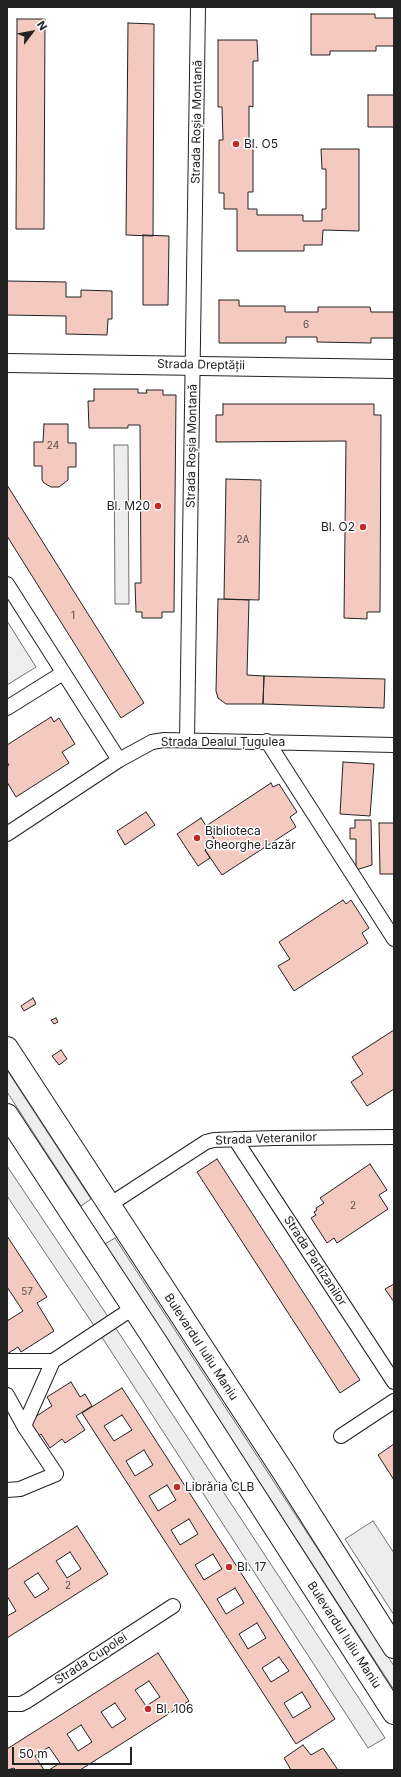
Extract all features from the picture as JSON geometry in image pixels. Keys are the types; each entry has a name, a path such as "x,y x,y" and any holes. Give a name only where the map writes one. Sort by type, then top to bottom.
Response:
{"main road":[{"name":"Bulevardul Iuliu Maniu","path":"7,1048 394,1647"},
{"name":"Bulevardul Iuliu Maniu","path":"7,1115 394,1713"}],"street":[{"name":"Strada Roșia Montană","path":"187,740 198,7"},
{"name":"Strada Dreptății","path":"7,363 394,369"},
{"path":"7,584 119,760"},
{"path":"7,708 63,673"},
{"name":"Strada Dealul Țugulea","path":"7,834 139,747 152,742 164,740 187,740 394,745"},
{"path":"267,741 394,939"},
{"name":"Strada Veteranilor","path":"109,1205 206,1142 235,1139 394,1136"},
{"name":"Strada Partizanilor","path":"235,1139 394,1382"},
{"path":"24,1426 53,1361 133,1308"},
{"path":"7,1361 53,1361"},
{"path":"7,1395 24,1426 56,1474 20,1489 7,1490"},
{"path":"341,1436 394,1401"},
{"name":"Strada Cupolei","path":"7,1704 21,1704 27,1701 173,1606"}],"shaded area":[{"path":"114,445 128,445 129,604 115,604"},
{"path":"7,621 36,667 7,685"},
{"path":"7,1070 91,1199 81,1206 7,1092"},
{"path":"7,1166 119,1333 385,1738 368,1748 105,1342 7,1196"},
{"path":"115,1238 394,1666 394,1690 105,1244"},
{"path":"373,1521 394,1553 394,1615 345,1539"}],"building":[{"path":"311,14 375,14 375,18 394,18 394,46 376,46 376,51 330,51 330,55 311,55"},
{"path":"17,19 45,19 44,229 16,229"},
{"path":"128,23 154,24 153,236 126,235"},
{"name":"Bl. O5","path":"218,40 257,40 258,61 253,61 253,107 249,106 249,139 253,139 253,192 248,192 248,209 257,209 257,215 303,215 303,221 322,221 322,209 326,209 326,169 322,169 321,149 359,149 359,231 323,230 322,245 304,245 304,251 237,251 237,209 224,209 224,193 219,193 219,140 223,140 222,107 218,107"},
{"path":"368,95 394,95 394,127 368,127"},
{"path":"143,235 169,236 168,305 143,305"},
{"path":"7,281 66,282 66,297 81,297 81,290 112,291 112,319 108,319 107,335 66,334 66,316 7,315"},
{"path":"219,300 239,300 239,306 285,306 285,312 318,312 318,307 370,307 371,312 394,312 394,338 371,338 371,343 317,342 317,337 286,337 286,343 219,343"},
{"name":"Bl. M20","path":"94,389 138,389 138,393 147,393 146,390 163,390 163,395 176,395 174,612 162,612 162,618 142,618 142,612 136,612 135,583 141,583 140,425 128,425 128,428 89,428 88,401 94,401"},
{"name":"Bl. O2","path":"223,404 374,404 374,415 381,415 380,612 367,612 367,619 344,618 346,441 216,442 216,415 223,415"},
{"path":"44,424 68,424 68,443 76,443 76,467 68,467 68,480 59,487 51,487 44,483 42,480 42,466 34,466 34,442 43,442"},
{"path":"226,479 261,480 259,600 224,599"},
{"path":"7,485 144,703 121,718 7,536"},
{"path":"218,599 249,600 247,675 264,676 263,704 226,704 218,698 216,691"},
{"path":"264,676 385,679 384,708 263,704"},
{"path":"51,717 54,722 59,718 75,744 62,752 69,763 16,797 7,782 7,766 9,765 7,762 7,745"},
{"path":"343,762 374,764 370,816 340,814"},
{"path":"271,783 273,787 279,784 297,812 290,817 296,827 222,875 205,850 217,843 206,826"},
{"path":"146,812 155,825 125,845 117,831"},
{"name":"Biblioteca Gheorghe Lazăr","path":"201,818 217,843 205,850 210,858 198,866 177,834"},
{"path":"355,820 371,820 372,865 356,870 356,839 350,839 350,828 355,828"},
{"path":"379,823 394,823 394,874 380,874"},
{"path":"343,900 346,904 351,900 369,928 362,933 368,943 294,991 278,966 290,959 279,942"},
{"path":"33,998 36,1004 24,1011 21,1006"},
{"path":"56,1018 58,1022 54,1024 51,1020"},
{"path":"394,1030 394,1089 367,1106 351,1082 363,1074 352,1057"},
{"path":"61,1050 67,1059 59,1065 52,1056"},
{"path":"217,1159 360,1380 340,1393 197,1172"},
{"path":"370,1164 387,1190 379,1195 388,1209 337,1243 334,1238 327,1243 311,1218 316,1215 314,1212 317,1210 316,1208 324,1203 320,1198"},
{"path":"7,1236 47,1297 37,1303 54,1331 21,1352 18,1347 7,1354 7,1321 23,1311 7,1287"},
{"path":"394,1284 394,1302 385,1289"},
{"path":"71,1382 80,1397 85,1394 92,1406 76,1416 85,1430 65,1443 62,1439 50,1448 41,1434 37,1437 27,1422 52,1406 47,1397"},
{"name":"Bl. 17","path":"122,1388 335,1719 296,1744 82,1413","holes":["122,1415 132,1430 114,1441 104,1426","144,1450 153,1465 135,1476 126,1461","167,1485 176,1500 158,1511 149,1496","189,1519 198,1534 180,1545 171,1530","213,1554 222,1569 204,1580 195,1565","235,1588 244,1603 226,1614 217,1599","257,1623 266,1638 248,1649 239,1634","279,1657 289,1671 271,1682 262,1668","302,1692 311,1707 293,1718 284,1703"]},
{"path":"394,1444 394,1480 378,1455"},
{"path":"77,1526 108,1574 7,1638 7,1616 16,1611 7,1596 7,1570","holes":["70,1552 81,1569 67,1578 56,1561","38,1573 49,1589 35,1598 24,1582"]},
{"name":"Bl. 106","path":"158,1653 189,1701 80,1770 49,1770 60,1763 49,1747 35,1756 44,1770 16,1770 14,1768 7,1770 7,1749","holes":["149,1681 160,1697 146,1706 135,1690","115,1703 126,1719 112,1728 101,1712","81,1725 92,1742 78,1751 67,1734"]},
{"path":"303,1745 311,1755 323,1748 338,1770 291,1770 284,1758"}],"place":[{"name":"Bl. O5","path":"236,144"},
{"name":"Bl. M20","path":"158,506"},
{"name":"Bl. O2","path":"363,527"},
{"name":"Biblioteca Gheorghe Lazăr","path":"197,838"},
{"name":"Librăria CLB","path":"177,1487"},
{"name":"Bl. 17","path":"229,1567"},
{"name":"Bl. 106","path":"148,1709"}]}
